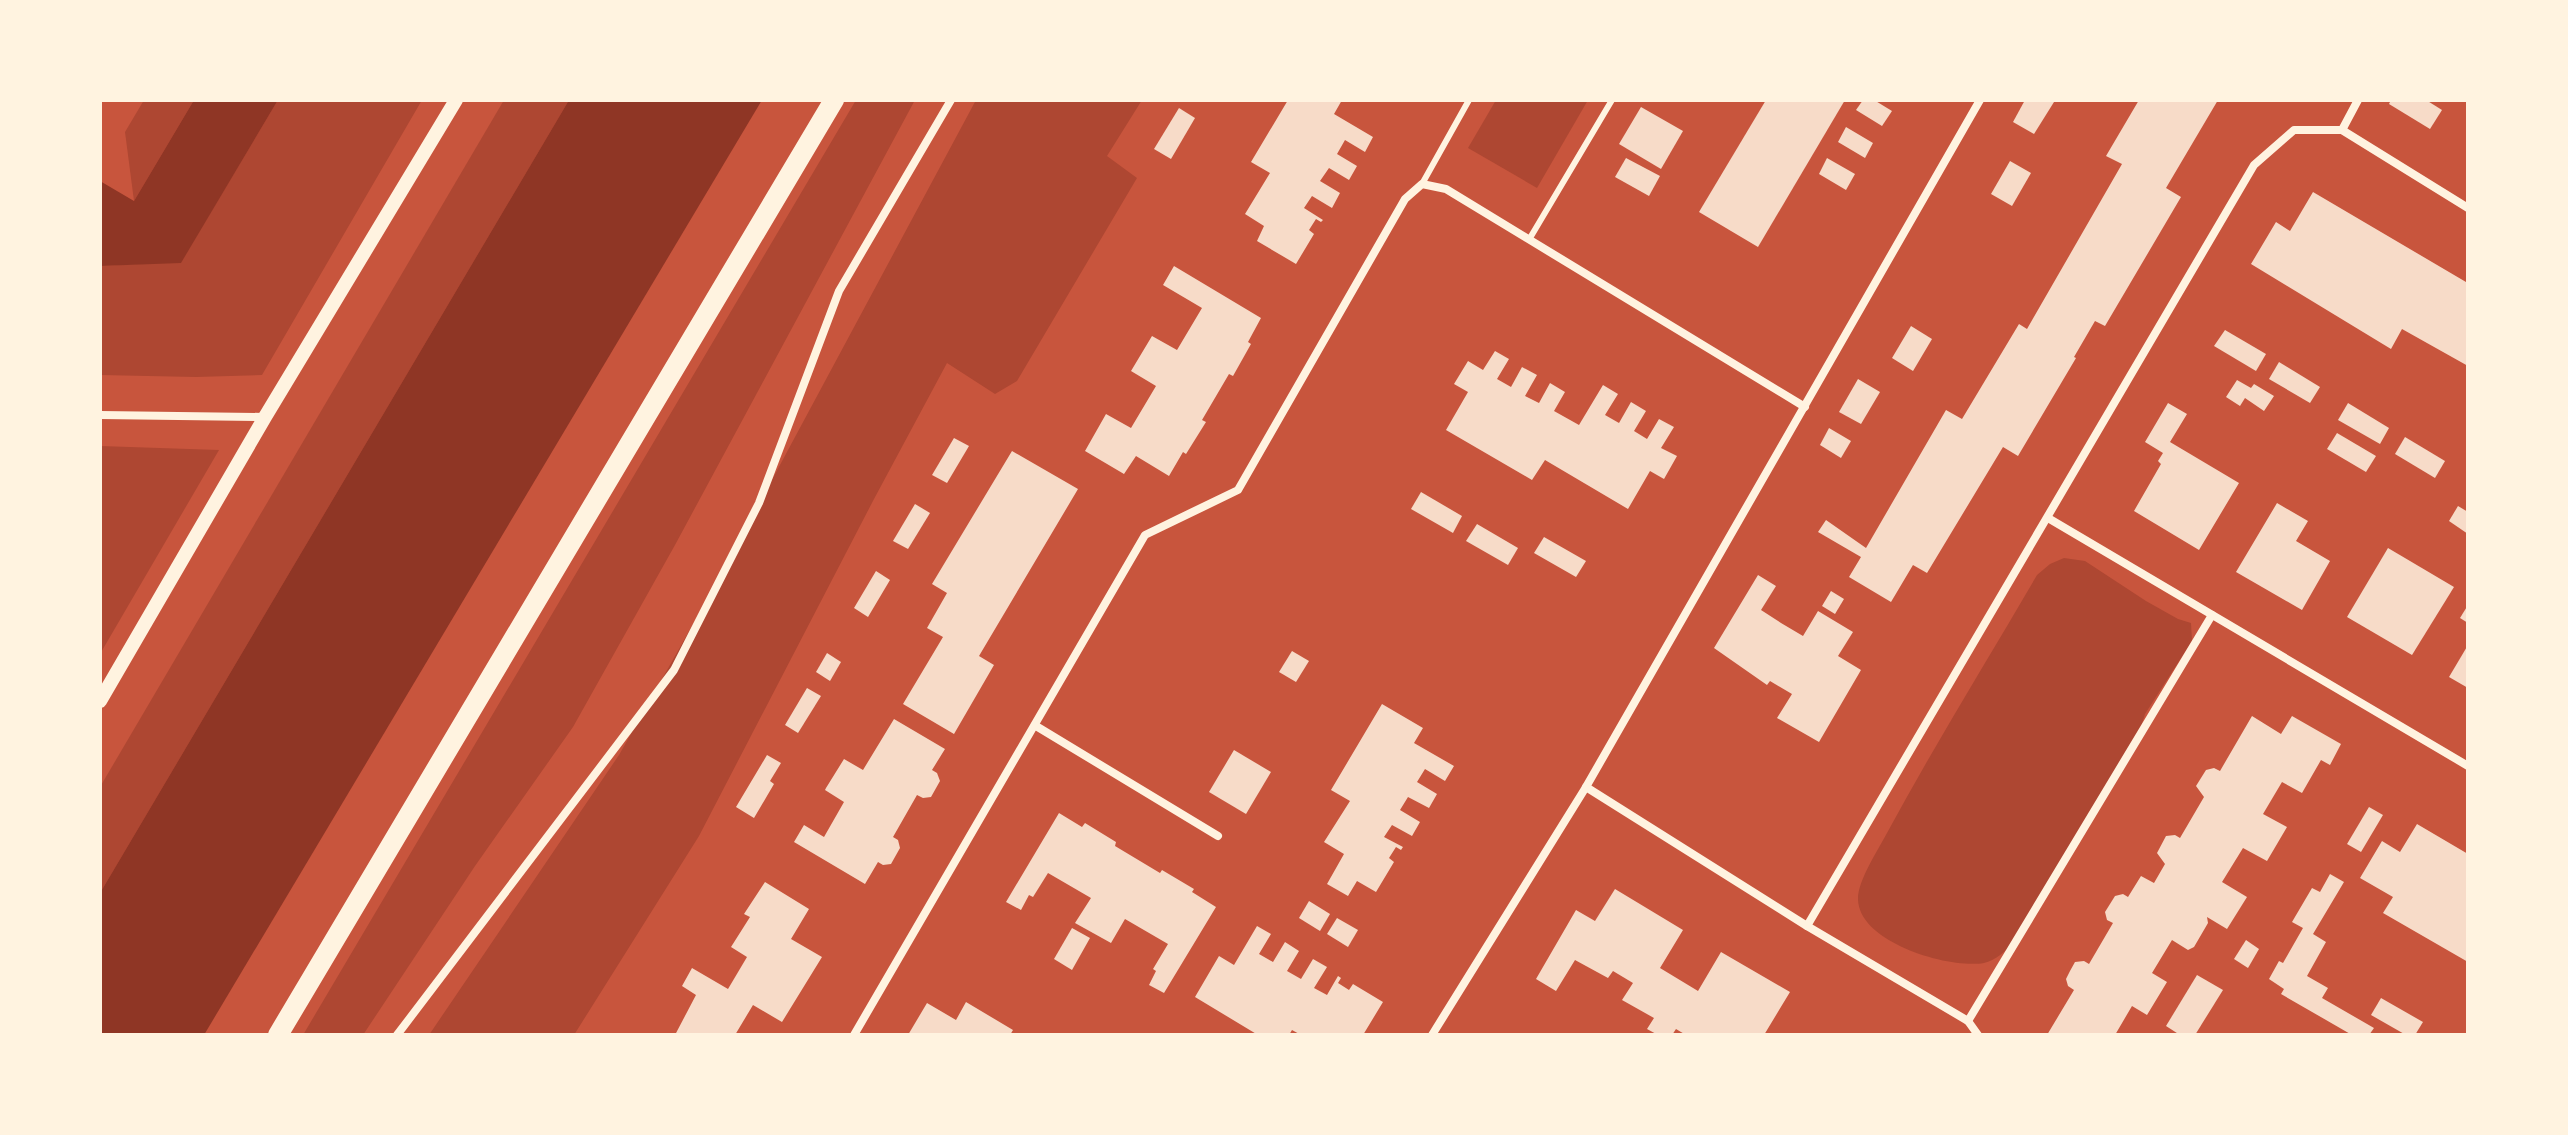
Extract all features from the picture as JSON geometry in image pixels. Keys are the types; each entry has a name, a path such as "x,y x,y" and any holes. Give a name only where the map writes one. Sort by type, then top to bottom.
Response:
{"main road":[{"path":"278,1035 834,100"}],"street":[{"path":"100,701 265,417 456,100"},
{"path":"397,1035 674,670 759,503 839,291 951,100"},
{"path":"1432,1035 1586,787 1980,100"},
{"path":"2342,130 2358,100"},
{"path":"1807,926 2254,165 2294,130 2342,130 2468,208"},
{"path":"854,1035 1145,535 1238,490 1405,199 1422,184 1446,189 1805,407"},
{"path":"100,415 265,417"},
{"path":"2048,518 2468,766"},
{"path":"1968,1021 2212,615"},
{"path":"1036,726 1218,836"},
{"path":"1586,787 1807,926 1968,1021 1978,1035"}],"lane":[{"path":"1422,184 1469,100"},
{"path":"1530,238 1612,100"}],"shaded area":[{"path":"144,100 194,100 134,201 125,132"},
{"path":"194,100 278,100 181,263 100,266 100,181 134,201"},
{"path":"278,100 422,100 262,375 100,375 100,266 181,262"},
{"path":"504,100 569,100 100,893 100,787"},
{"path":"569,100 762,100 204,1035 100,1035 100,893"},
{"path":"856,100 915,100 573,727 475,866 363,1035 303,1035"},
{"path":"976,100 1142,100 1107,156 1137,178 1017,381 995,394 947,363 699,836 574,1035 429,1035 619,755 722,573"},
{"path":"1496,100 1588,100 1537,188 1468,148"},
{"path":"100,446 219,450 100,654"},
{"path":"2064,558 2085,561 2146,601 2191,623 2192,641 2145,714 2141,727 2014,943 1988,962 1969,964 1909,950 1874,929 1863,915 1858,900 1864,875 2037,575"}],"building":[{"path":"1288,100 1342,100 1334,114 1373,137 1365,152 1345,140 1337,154 1357,166 1349,180 1329,168 1320,181 1340,193 1332,208 1312,196 1304,208 1323,220 1316,219 1309,230 1314,234 1296,264 1257,241 1264,226 1245,214 1270,173 1251,162"},
{"path":"1766,100 1845,100 1758,247 1699,212"},
{"path":"1863,100 1874,100 1892,111 1882,126 1856,110"},
{"path":"2025,100 2054,102 2034,134 2013,122"},
{"path":"2139,100 2218,100 2166,188 2181,197 2105,326 2095,321 2018,456 2003,447 1927,573 1913,565 1891,602 1849,577 1861,557 1818,532 1826,520 1866,548 1946,410 1962,419 2019,324 2027,329 2122,164 2106,156"},
{"path":"2391,100 2426,100 2442,110 2430,129 2389,104"},
{"path":"1641,107 1683,131 1661,169 1619,144"},
{"path":"1179,108 1195,118 1171,159 1154,149"},
{"path":"1846,127 1873,143 1865,158 1838,142"},
{"path":"1626,158 1660,176 1649,196 1615,177"},
{"path":"1827,158 1855,174 1846,190 1819,174"},
{"path":"2010,161 2031,173 2012,206 1991,194"},
{"path":"2313,192 2466,282 2468,278 2468,366 2402,329 2391,349 2251,264 2276,222 2290,231"},
{"path":"1174,266 1261,318 1233,376 1229,374 1202,420 1206,422 1169,476 1136,456 1124,474 1085,451 1106,414 1131,428 1156,386 1131,371 1152,336 1177,350 1202,308 1163,285"},
{"path":"1911,326 1932,339 1913,371 1892,358"},
{"path":"2225,330 2266,354 2256,371 2214,346"},
{"path":"1495,351 1509,359 1497,379 1511,387 1522,367 1537,375 1525,396 1539,403 1550,383 1565,392 1554,411 1579,425 1603,385 1618,394 1605,415 1619,423 1631,402 1646,411 1634,431 1647,439 1659,419 1674,427 1661,448 1677,456 1664,479 1650,471 1628,509 1545,460 1532,480 1446,430 1468,392 1454,384 1468,361 1483,370"},
{"path":"2279,362 2320,387 2310,403 2269,379"},
{"path":"1858,379 1880,392 1861,424 1839,412"},
{"path":"2237,380 2251,388 2254,384 2274,396 2264,411 2245,398 2240,406 2226,397"},
{"path":"2168,403 2187,414 2170,442 2239,483 2199,550 2134,511 2161,464 2158,461 2163,453 2145,442"},
{"path":"2348,403 2389,428 2380,444 2338,420"},
{"path":"1829,428 1851,441 1841,458 1820,445"},
{"path":"2337,433 2376,456 2366,472 2327,449"},
{"path":"2405,437 2445,461 2435,478 2395,454"},
{"path":"954,438 969,446 947,483 932,475"},
{"path":"1012,451 1078,489 979,656 994,665 954,734 903,704 943,637 927,628 947,593 932,584"},
{"path":"1421,492 1462,516 1453,533 1411,509"},
{"path":"2277,503 2308,521 2296,541 2330,561 2302,610 2236,572"},
{"path":"915,504 930,513 908,549 893,541"},
{"path":"2458,506 2468,512 2468,534 2449,521"},
{"path":"1477,524 1518,548 1508,565 1466,541"},
{"path":"1544,537 1586,561 1576,577 1534,553"},
{"path":"2388,548 2454,587 2412,655 2347,617"},
{"path":"876,571 890,580 868,617 854,608"},
{"path":"1758,575 1776,586 1761,610 1781,623 1803,636 1818,611 1853,632 1838,656 1861,670 1819,742 1777,718 1792,694 1770,681 1767,685 1714,648"},
{"path":"1831,591 1844,599 1835,614 1822,606"},
{"path":"2468,605 2468,623 2460,618"},
{"path":"2468,645 2468,688 2449,677"},
{"path":"1292,651 1309,661 1296,682 1279,672"},
{"path":"827,653 841,662 830,681 816,672"},
{"path":"807,688 821,696 798,733 785,725"},
{"path":"1382,704 1423,728 1414,743 1454,766 1445,781 1425,769 1417,782 1437,794 1429,808 1408,797 1400,810 1420,822 1412,836 1392,825 1384,837 1403,847 1401,850 1396,847 1389,858 1394,862 1376,892 1357,881 1348,896 1327,884 1344,854 1324,842 1350,801 1331,790"},
{"path":"2252,716 2281,734 2292,716 2341,744 2330,765 2321,760 2302,793 2282,782 2263,814 2287,827 2267,861 2243,848 2222,882 2247,897 2227,929 2207,917 2208,923 2194,947 2188,950 2172,940 2152,973 2167,982 2147,1015 2132,1006 2115,1035 2047,1035 2074,990 2068,986 2066,979 2075,962 2089,964 2113,923 2107,920 2105,912 2115,896 2123,894 2128,897 2141,876 2154,883 2165,864 2157,853 2166,836 2180,838 2204,797 2196,786 2206,770 2214,768 2220,771"},
{"path":"894,719 945,749 932,770 940,781 931,797 917,795 893,837 898,840 900,848 891,864 878,862 865,884 794,842 804,825 824,837 844,802 826,788 844,759 863,770"},
{"path":"1234,750 1271,772 1246,814 1209,792"},
{"path":"767,755 781,763 770,781 774,784 754,818 736,807"},
{"path":"2369,807 2383,815 2361,852 2347,844"},
{"path":"1059,813 1082,827 1085,823 1116,842 1115,846 1194,889 1192,892 1216,907 1164,993 1149,985 1156,971 1153,969 1168,944 1125,919 1111,943 1075,923 1091,898 1048,873 1021,910 1006,902"},
{"path":"2417,824 2468,854 2468,962 2383,913 2393,897 2360,878 2382,841 2400,852"},
{"path":"2330,874 2344,882 2313,934 2326,942 2307,976 2328,988 2322,998 2374,1028 2369,1035 2352,1035 2281,994 2284,989 2269,979 2279,961 2283,963 2303,928 2292,922 2312,888 2320,892"},
{"path":"765,882 809,909 791,939 822,957 782,1022 753,1005 735,1035 675,1035 696,995 682,986 692,968 728,989 747,957 731,947 750,917 744,914"},
{"path":"1615,889 1683,930 1660,968 1698,991 1721,952 1790,992 1764,1035 1686,1035 1676,1029 1672,1035 1658,1035 1647,1029 1654,1018 1622,1000 1633,983 1613,971 1608,978 1575,960 1556,991 1536,979 1576,910 1595,921"},
{"path":"1309,901 1330,914 1320,931 1299,918"},
{"path":"1337,918 1358,930 1348,947 1327,934"},
{"path":"1257,926 1271,934 1259,954 1273,962 1285,942 1299,951 1287,971 1301,979 1313,959 1327,967 1314,988 1327,995 1338,976 1341,978 1338,983 1349,990 1353,984 1383,1002 1363,1035 1301,1035 1292,1030 1289,1035 1258,1035 1195,997 1219,956 1234,965"},
{"path":"1072,928 1090,938 1072,970 1054,959"},
{"path":"2246,940 2259,949 2248,968 2234,959"},
{"path":"2197,975 2223,990 2195,1035 2180,1035 2166,1026"},
{"path":"2381,998 2423,1022 2415,1035 2406,1035 2371,1015"},
{"path":"966,1002 1013,1030 1010,1035 908,1035 927,1003 956,1020"}]}
